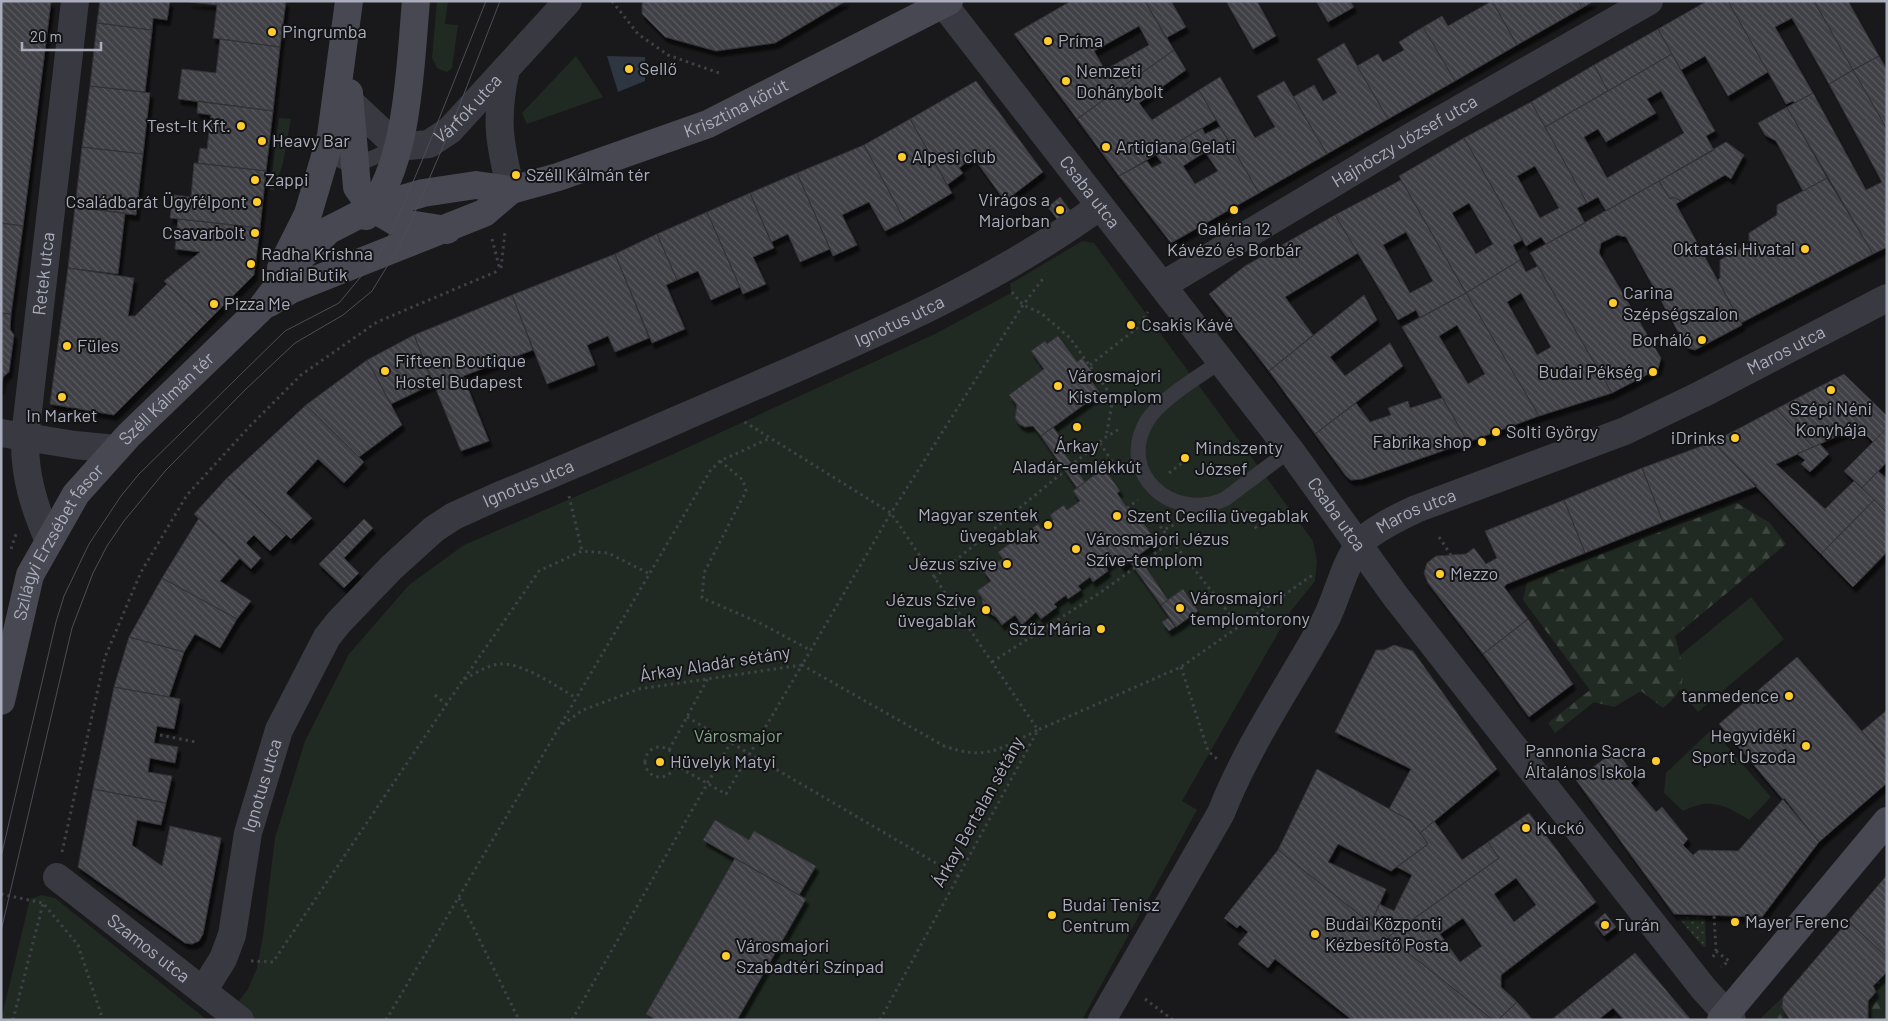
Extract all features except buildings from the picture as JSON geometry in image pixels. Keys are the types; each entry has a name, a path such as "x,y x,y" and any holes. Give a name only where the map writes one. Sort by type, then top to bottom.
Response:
{"main road":[{"path":"349,1 349,101 357,187 372,208 396,222 447,230"},
{"path":"262,307 308,214 331,136 349,1"},
{"name":"Széll Kálmán tér","path":"290,290 352,232 372,208 390,178 398,147 408,81 416,1"},
{"name":"Krisztina körút","path":"444,189 476,185 510,190 558,177 708,124 944,2"},
{"path":"398,147 415,177 444,189"},
{"name":"Széll Kálmán tér","path":"116,449 262,307 296,262 329,230 372,208 444,189"},
{"name":"Krisztina körút","path":"447,230 484,213 510,190"},
{"name":"Széll Kálmán tér","path":"262,307 290,290 447,230"},
{"name":"Szilágyi Erzsébet fasor","path":"1,701 30,575 76,494 116,449"},
{"path":"1726,1018 1887,821"}],"street":[{"name":"Retek utca","path":"49,541 34,503 25,463 13,435 75,1"},
{"name":"Hajnóczy József utca","path":"1163,285 1414,135 1649,1"},
{"name":"Csaba utca","path":"944,2 1290,450 1396,597 1726,1018"},
{"name":"Várfok utca","path":"398,147 429,144 450,130 506,69 556,5"},
{"name":"Várfok utca","path":"506,69 499,98 498,121 499,142 510,190"},
{"path":"349,101 398,147"},
{"name":"Ignotus utca","path":"203,991 223,959 232,935 248,833 279,730 327,638 339,622 392,567 438,526 496,497 924,312 1006,268 1100,206"},
{"name":"Maros utca","path":"1102,1020 1221,813 1236,776 1327,616 1341,579 1359,544 1388,523 1416,509 1634,427 1887,298"},
{"path":"13,435 116,449"},
{"name":"Szamos utca","path":"57,877 240,1020"}],"lane":[{"path":"331,136 341,161 354,166 398,147"},
{"path":"1221,361 1163,404 1146,422 1142,434 1140,458 1148,481 1156,491 1177,504 1189,506 1208,505 1225,499 1290,450"}],"path":[{"path":"612,1 638,34 668,55 722,74"},
{"path":"57,877 105,657 140,572 187,495 250,426 301,375 378,322 500,270"},
{"name":"Árkay Aladár sétány","path":"386,1020 560,726 583,710 639,689 802,665 891,512 1023,305 1041,313 1070,338 1090,365"},
{"path":"1106,437 1112,398 1090,365 1137,328 1149,311"},
{"path":"675,765 726,794 802,665 944,746 960,752 977,755 990,753 1038,730 891,512 714,404"},
{"path":"560,726 710,471 720,460 769,439"},
{"path":"934,578 1100,443"},
{"path":"720,460 743,480 746,491 704,573 702,598 758,622 810,650"},
{"path":"563,469 582,551"},
{"path":"1127,508 1139,499"},
{"path":"1181,521 1163,530 1239,626"},
{"path":"1439,537 1451,555"},
{"path":"992,662 1101,592 1172,541"},
{"path":"223,959 273,962 463,680 539,571 582,551 608,553 650,574"},
{"name":"Árkay Bertalan sétány","path":"880,1020 1038,730 1181,667 1315,573"},
{"path":"463,680 482,669 498,664 518,666 576,698"},
{"path":"1181,667 1208,751 1236,776"},
{"path":"669,750 708,678"},
{"path":"435,695 447,705"},
{"path":"687,717 958,876"},
{"path":"160,736 196,742"},
{"path":"572,1020 731,742"},
{"path":"658,747 669,750 673,754 675,765 673,770 663,777 657,777 648,770 646,759 652,749 658,747"},
{"path":"1,894 43,902 78,945 103,1020"},
{"path":"458,898 519,1020"},
{"path":"13,1020 43,902"},
{"path":"1709,963 1716,951 1714,916"},
{"path":"1713,966 1718,970 1729,961 1716,951"},
{"path":"1122,983 1173,1020"}],"green space":[{"path":"437,1 448,1 445,24 458,25 452,68 447,72 437,68 432,58"},
{"path":"576,56 603,97 527,124 522,113"},
{"path":"279,118 291,119 283,163 274,190 270,190"},
{"name":"Városmajor","path":"1082,241 1094,243 1313,541 1317,561 1315,581 1290,612 1182,801 1197,810 1082,1020 225,1020 248,989 257,968 263,936 275,838 305,741 349,654 409,585 464,545 669,456 935,334 1011,293 1010,284"},
{"path":"1737,503 1770,523 1786,544 1675,636 1681,657 1683,675 1682,684 1672,700 1663,708 1641,691 1614,707 1594,702 1555,733 1548,723 1590,690 1523,600 1527,582"},
{"path":"1751,597 1784,639 1698,712 1662,670"},
{"path":"1712,729 1771,797 1749,820 1733,810 1710,804 1701,804 1683,811 1664,793 1666,773"},
{"path":"41,895 55,898 207,1020 1,1020 30,899"},
{"path":"1677,916 1705,917 1706,947 1703,947"},
{"path":"1887,972 1887,1020 1868,1020 1868,1001 1876,992 1873,986"},
{"path":"1783,997 1782,1008 1790,1020 1763,1020 1761,1018"}],"water":[{"path":"607,56 645,57 645,81 618,92"}],"tram line":[{"path":"1,857 56,622 64,596 89,544 121,496 139,474 285,331 339,303 378,256 396,222 486,1"},
{"path":"1,931 72,628 93,573 107,546 124,521 166,470 246,389 295,343 343,315 372,291 399,247 409,226 450,130 500,1"}],"place":[{"name":"Pingrumba","path":"272,32"},
{"name":"Príma","path":"1048,41"},
{"name":"Sellő","path":"629,69"},
{"name":"Nemzeti Dohánybolt","path":"1066,81"},
{"name":"Test-It Kft.","path":"241,126"},
{"name":"Heavy Bar","path":"262,141"},
{"name":"Artigiana Gelati","path":"1106,147"},
{"name":"Alpesi club","path":"902,157"},
{"name":"Széll Kálmán tér","path":"516,175"},
{"name":"Zappi","path":"255,180"},
{"name":"Családbarát Ügyfélpont","path":"257,202"},
{"name":"Virágos a Majorban","path":"1060,210"},
{"name":"Galéria 12 Kávézó és Borbár","path":"1234,210"},
{"name":"Csavarbolt","path":"255,233"},
{"name":"Oktatási Hivatal","path":"1805,249"},
{"name":"Radha Krishna Indiai Butik","path":"251,264"},
{"name":"Carina Szépségszalon","path":"1613,303"},
{"name":"Pizza Me","path":"214,304"},
{"name":"Csakis Kávé","path":"1131,325"},
{"name":"Borháló","path":"1702,340"},
{"name":"Füles","path":"67,346"},
{"name":"Fifteen Boutique Hostel Budapest","path":"385,371"},
{"name":"Budai Pékség","path":"1653,372"},
{"name":"Városmajori Kistemplom","path":"1058,386"},
{"name":"Szépi Néni Konyhája","path":"1831,390"},
{"name":"In Market","path":"62,397"},
{"name":"Árkay Aladár-emlékkút","path":"1077,427"},
{"name":"Solti György","path":"1496,432"},
{"name":"iDrinks","path":"1735,438"},
{"name":"Fabrika shop","path":"1482,442"},
{"name":"Mindszenty József","path":"1185,458"},
{"name":"Szent Cecília üvegablak","path":"1117,516"},
{"name":"Magyar szentek üvegablak","path":"1048,525"},
{"name":"Városmajori Jézus Szíve-templom","path":"1076,549"},
{"name":"Jézus szíve","path":"1007,564"},
{"name":"Mezzo","path":"1440,574"},
{"name":"Városmajori templomtorony","path":"1180,608"},
{"name":"Jézus Szíve üvegablak","path":"986,610"},
{"name":"Szűz Mária","path":"1101,629"},
{"name":"tanmedence","path":"1789,696"},
{"name":"Hegyvidéki Sport Uszoda","path":"1806,746"},
{"name":"Pannonia Sacra Általános Iskola","path":"1656,761"},
{"name":"Hüvelyk Matyi","path":"660,762"},
{"name":"Kuckó","path":"1526,828"},
{"name":"Budai Tenisz Centrum","path":"1052,915"},
{"name":"Mayer Ferenc","path":"1735,922"},
{"name":"Turán","path":"1605,925"},
{"name":"Budai Központi Kézbesítő Posta","path":"1315,934"},
{"name":"Városmajori Szabadtéri Színpad","path":"726,956"}]}
